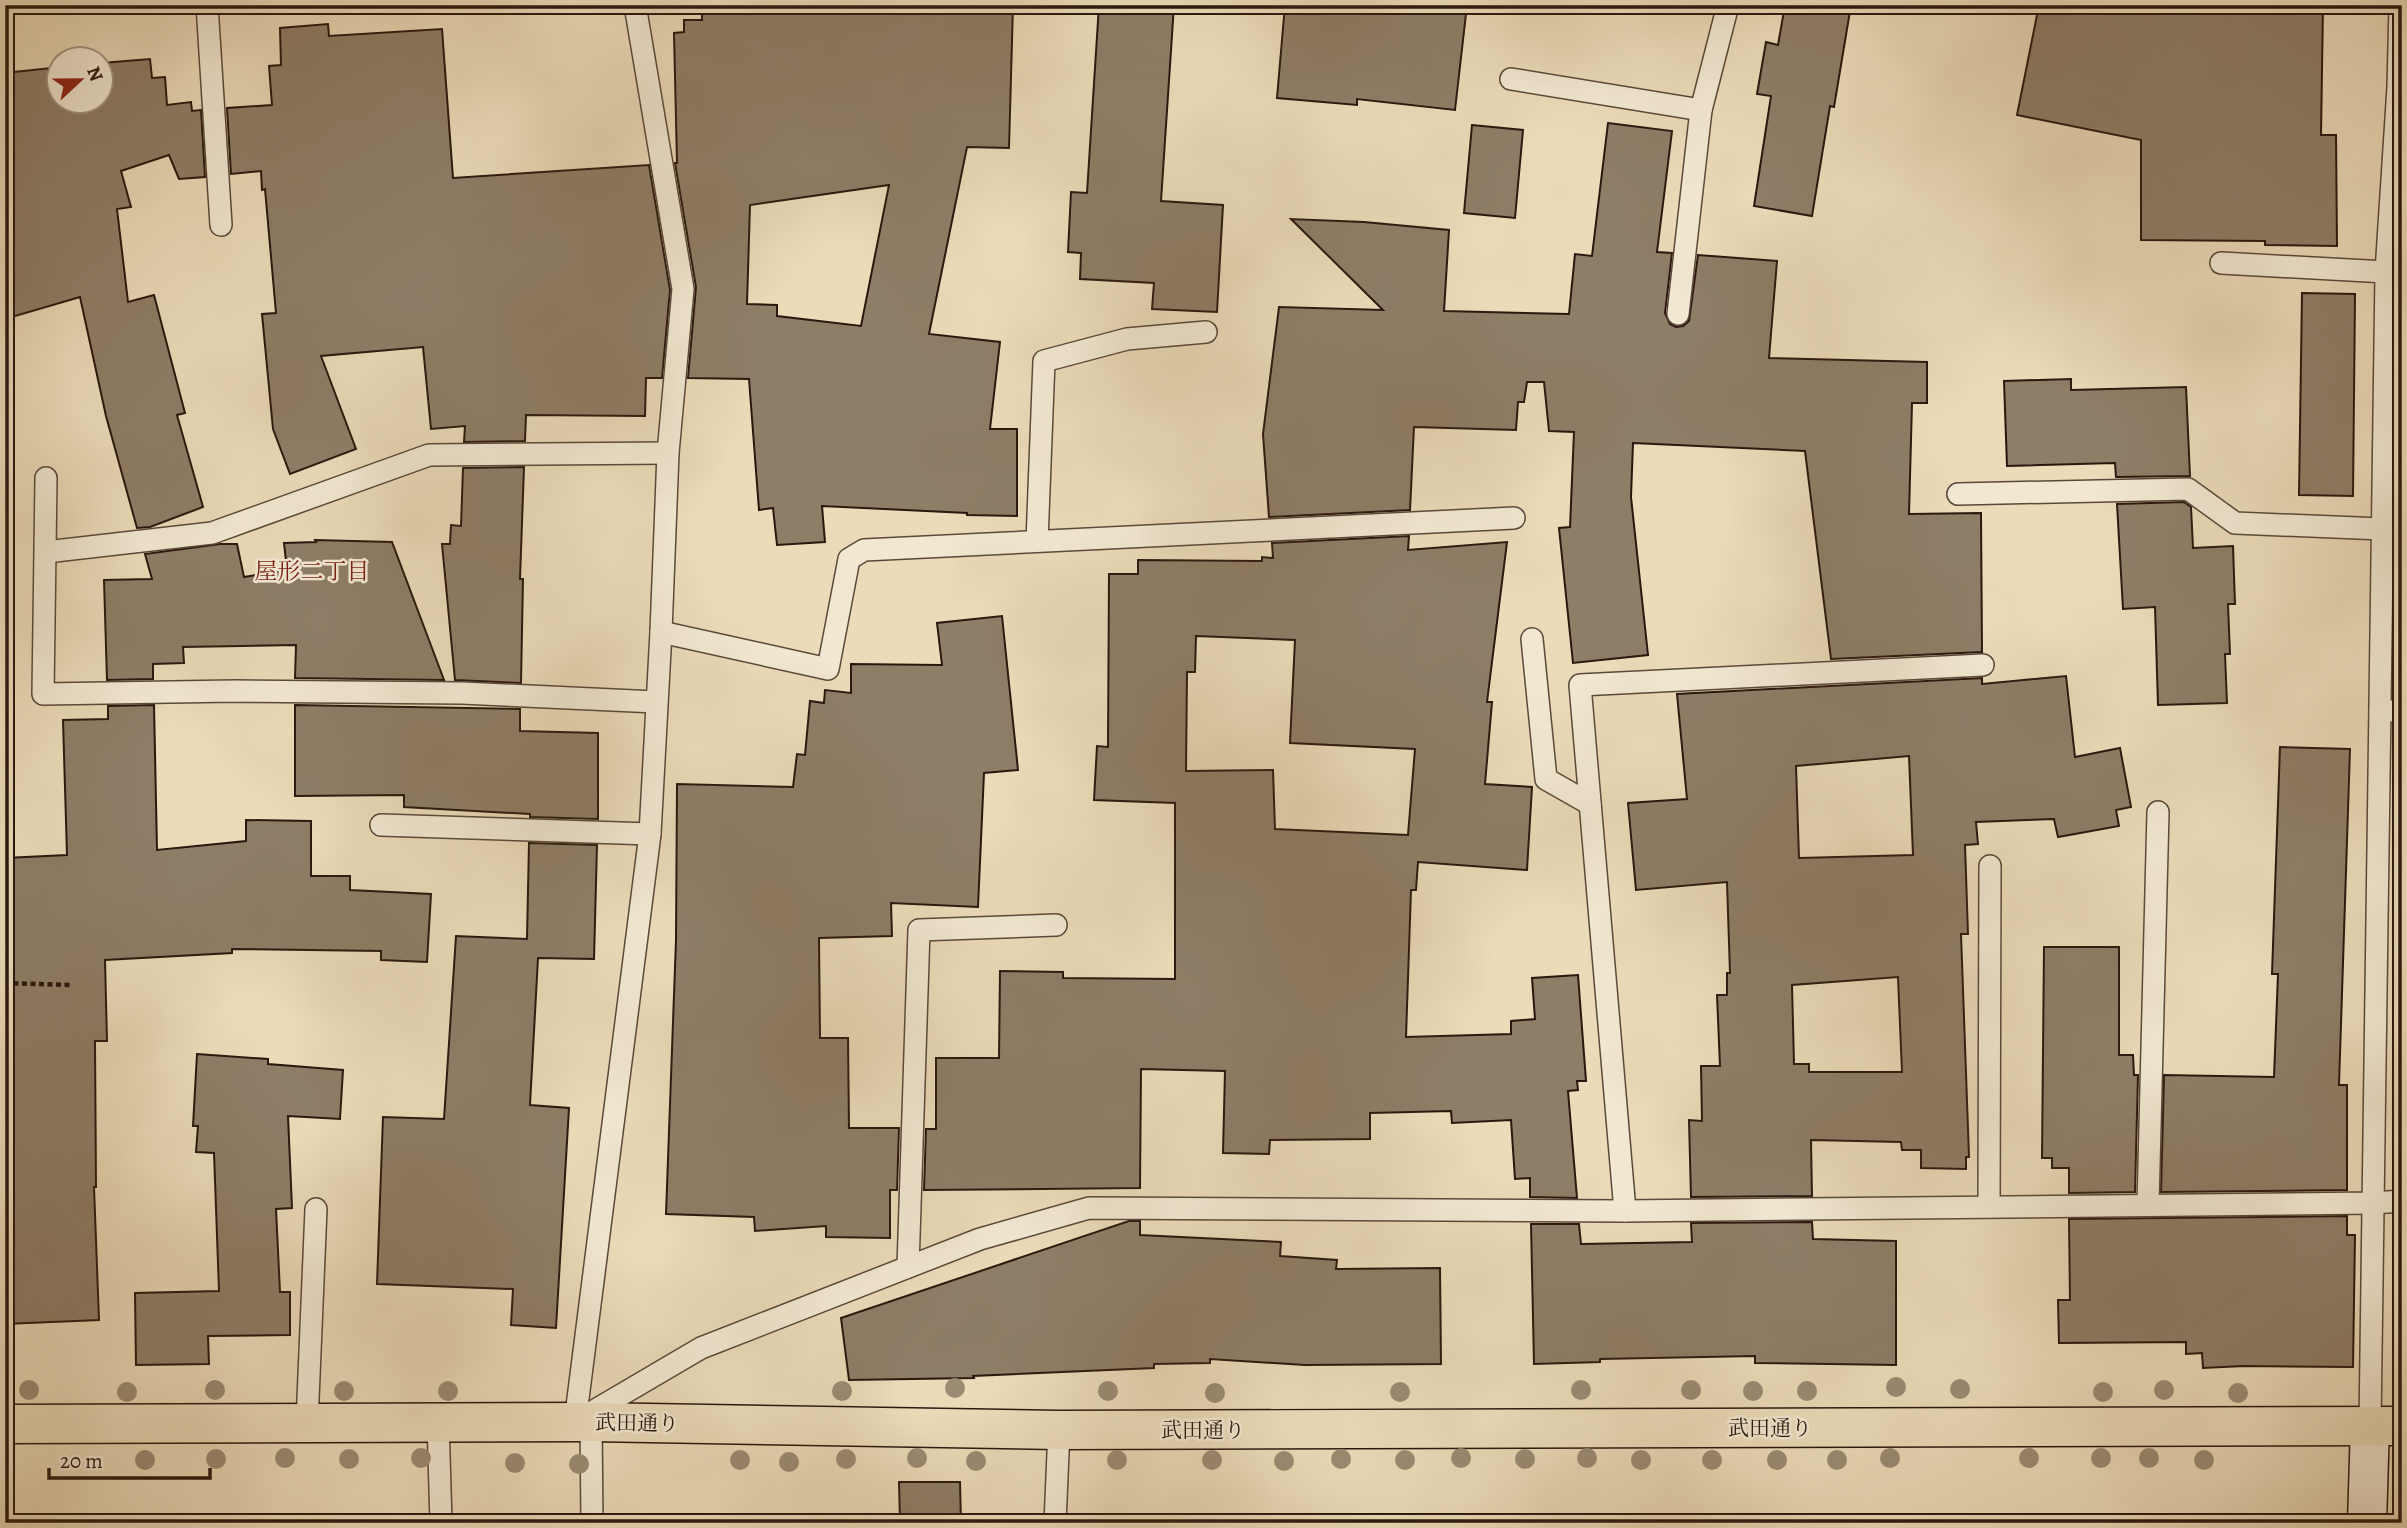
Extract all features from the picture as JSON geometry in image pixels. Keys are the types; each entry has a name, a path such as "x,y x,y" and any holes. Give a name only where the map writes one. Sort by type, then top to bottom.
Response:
{"main road":[{"name":"武田通り","path":"5,1424 583,1422 1059,1430 2386,1426"},
{"path":"2367,1523 2386,1426"}],"lane":[{"path":"207,5 221,225"},
{"path":"592,1523 583,1422 650,834 662,632 668,453 683,289 635,5"},
{"path":"1678,314 1701,110 1728,5"},
{"path":"2386,1426 2373,1203 2386,272 2400,87 2400,5"},
{"path":"1511,79 1701,110"},
{"path":"2221,262 2386,272"},
{"path":"1037,541 1044,361 1127,338 1206,332"},
{"path":"46,552 212,533 429,455 668,453"},
{"path":"46,478 43,694 234,691 462,693 656,702"},
{"path":"1958,494 2188,489 2235,523 2382,529"},
{"path":"662,632 828,669 849,559 864,550 1514,518"},
{"path":"1532,639 1546,779 1590,804"},
{"path":"1625,1211 1580,685 1983,665"},
{"path":"2380,711 2402,711"},
{"path":"2148,1205 2158,812"},
{"path":"381,825 650,834"},
{"path":"1989,1207 1990,866"},
{"path":"908,1267 919,930 1056,925"},
{"path":"583,1422 701,1348 980,1239 1089,1208 1625,1211 2402,1201"},
{"path":"307,1423 316,1209"},
{"path":"438,1422 441,1523"},
{"path":"1055,1523 1059,1430"}],"path":[{"path":"5,983 70,985"}],"building":[{"path":"702,5 1013,5 1009,148 967,147 929,334 1000,342 990,429 1017,429 1017,516 822,506 825,542 777,545 773,508 759,510 749,379 688,378 696,287 675,163 674,33 684,32 684,20 702,20","holes":["889,185 861,326 777,316 777,305 747,304 750,205"]},
{"path":"1099,5 1174,5 1161,201 1223,205 1217,312 1152,309 1154,283 1080,279 1081,253 1068,252 1071,192 1087,193"},
{"path":"1285,5 1467,5 1455,110 1357,99 1357,105 1277,98"},
{"path":"1785,5 1851,5 1834,107 1830,106 1812,216 1754,206 1771,96 1757,94 1766,42 1778,45"},
{"path":"2039,5 2323,5 2321,135 2336,135 2337,246 2265,245 2265,241 2141,240 2141,140 2017,115"},
{"path":"328,24 329,36 442,29 453,178 649,165 670,290 662,378 646,378 645,416 526,415 525,441 464,442 465,426 431,429 423,347 321,356 356,449 290,474 273,429 262,314 276,313 265,189 262,190 261,171 231,174 227,108 272,105 269,66 281,65 280,28"},
{"path":"150,59 152,78 165,77 167,105 191,102 192,111 201,110 205,177 179,179 169,155 121,171 131,207 117,209 128,302 154,295 185,413 177,415 203,507 150,527 137,528 106,416 80,297 5,319 5,73 46,69 46,116 116,116 116,62"},
{"path":"1608,123 1672,131 1657,252 1672,253 1665,313 1670,324 1683,326 1689,321 1698,255 1777,261 1769,358 1927,362 1927,403 1912,403 1909,514 1981,513 1982,652 1831,659 1805,451 1633,443 1631,497 1648,655 1573,663 1559,528 1570,527 1574,432 1549,431 1544,382 1527,382 1524,402 1518,402 1516,430 1414,427 1410,510 1269,517 1263,434 1279,307 1383,310 1291,219 1449,230 1444,311 1569,314 1575,254 1592,256"},
{"path":"1472,125 1523,130 1515,218 1464,213"},
{"path":"2302,293 2355,294 2353,496 2299,495"},
{"path":"2071,379 2071,390 2186,387 2190,476 2116,477 2115,463 2007,466 2004,381"},
{"path":"524,467 520,579 523,579 521,683 455,680 442,544 450,544 451,525 461,526 463,468"},
{"path":"2184,502 2191,507 2193,548 2233,546 2235,604 2228,604 2230,654 2225,654 2227,703 2158,705 2155,607 2123,609 2117,504"},
{"path":"1409,536 1408,550 1507,542 1487,702 1492,702 1485,784 1532,787 1527,870 1418,862 1416,890 1411,890 1406,1037 1511,1034 1511,1021 1535,1019 1532,978 1578,975 1586,1081 1577,1081 1578,1090 1568,1091 1577,1198 1530,1197 1530,1178 1515,1179 1511,1120 1452,1123 1451,1111 1370,1113 1370,1139 1270,1140 1269,1154 1223,1153 1225,1071 1141,1069 1140,1188 924,1190 926,1129 936,1129 936,1058 999,1058 1000,971 1063,972 1063,978 1175,979 1175,803 1094,800 1097,746 1108,747 1109,574 1138,574 1138,560 1262,561 1262,557 1273,558 1272,543","holes":["1196,636 1295,640 1290,743 1415,749 1408,835 1275,829 1273,770 1186,771 1187,672 1195,672"]},
{"path":"315,540 392,542 444,680 295,678 296,645 183,647 184,663 153,664 153,679 107,680 104,580 152,579 145,554 220,544 237,544 244,577 287,570 284,543 316,542"},
{"path":"1002,616 1018,770 984,773 978,907 891,903 892,936 819,938 820,1038 848,1038 849,1128 899,1128 897,1190 890,1190 890,1238 826,1237 826,1226 755,1231 754,1217 666,1214 676,940 677,784 793,787 797,754 805,755 810,701 824,703 825,690 851,693 851,664 942,665 937,623"},
{"path":"2066,676 2075,757 2120,748 2131,807 2116,810 2119,826 2058,837 2054,819 1976,822 1978,844 1965,845 1968,934 1961,934 1969,1157 1966,1157 1966,1169 1921,1168 1921,1150 1902,1150 1901,1142 1811,1140 1812,1196 1691,1197 1689,1120 1702,1121 1701,1066 1720,1066 1717,995 1727,995 1727,973 1730,973 1727,882 1636,890 1628,803 1687,799 1677,694 1982,678 1982,684","holes":["1909,756 1913,855 1799,858 1796,766","1898,977 1902,1072 1809,1072 1809,1064 1794,1064 1792,985"]},
{"path":"154,705 157,850 246,841 246,820 311,821 311,876 350,876 350,890 431,894 427,962 381,960 381,951 232,949 232,953 105,960 107,1041 95,1041 94,1187 99,1320 5,1324 5,1216 13,1216 11,1087 7,1087 5,858 67,855 63,720 108,719 108,706"},
{"path":"295,705 520,709 520,731 598,733 598,819 530,817 530,814 404,807 404,795 295,796"},
{"path":"2280,747 2350,749 2339,1085 2347,1085 2347,1190 2161,1192 2164,1075 2274,1077 2278,974 2272,974"},
{"path":"529,843 597,845 594,959 538,958 530,1105 569,1108 556,1328 511,1325 513,1289 377,1284 383,1117 444,1119 456,936 527,939"},
{"path":"2044,947 2119,947 2119,1055 2133,1055 2134,1075 2138,1075 2135,1192 2069,1193 2069,1168 2052,1168 2052,1158 2042,1158"},
{"path":"197,1054 268,1059 268,1064 343,1070 340,1119 288,1116 292,1208 276,1209 280,1292 290,1292 290,1335 208,1336 209,1364 136,1365 135,1293 219,1291 214,1153 196,1152 198,1126 193,1126"},
{"path":"2347,1216 2347,1235 2355,1235 2353,1367 2203,1368 2202,1353 2186,1354 2186,1342 2059,1343 2058,1300 2070,1300 2069,1219"},
{"path":"1129,1221 1140,1221 1140,1235 1281,1242 1280,1256 1337,1260 1336,1269 1440,1268 1441,1364 1305,1365 1210,1359 1210,1363 1154,1364 1154,1368 973,1376 974,1378 849,1380 841,1318"},
{"path":"1812,1222 1813,1239 1896,1241 1896,1365 1755,1363 1755,1356 1600,1359 1600,1362 1534,1364 1531,1224 1579,1224 1581,1244 1692,1242 1691,1223"},
{"path":"899,1482 960,1482 961,1523 900,1523"}],"district":[{"name":"屋形二丁目","path":"312,571"}]}
